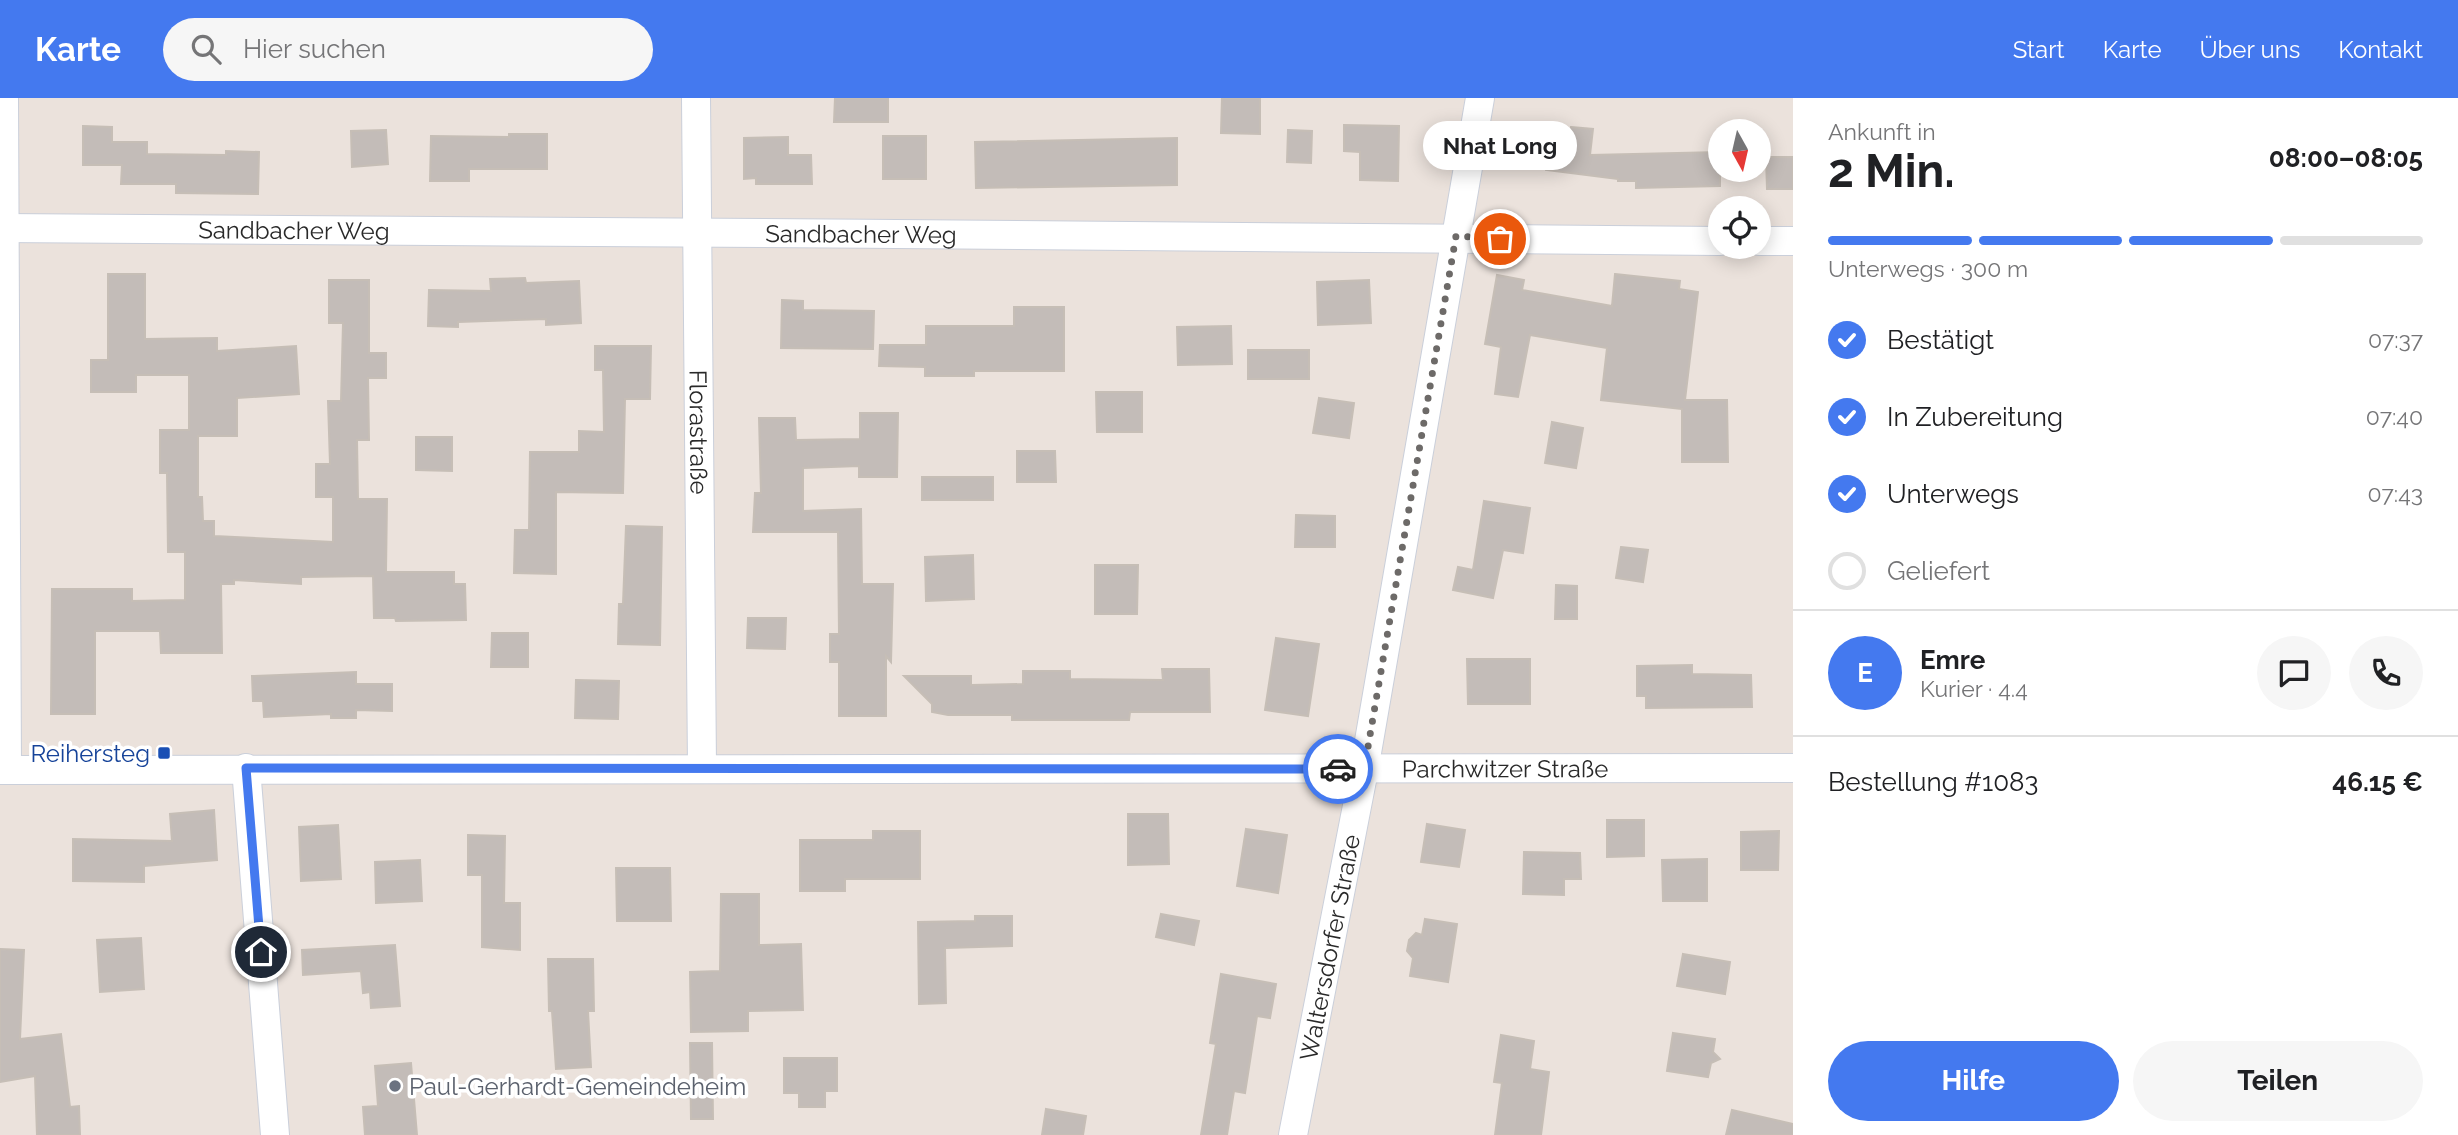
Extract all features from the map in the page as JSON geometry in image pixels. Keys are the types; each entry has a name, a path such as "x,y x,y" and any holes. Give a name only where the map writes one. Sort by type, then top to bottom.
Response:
{"street":[{"path":"3,770 1,228 4,98"},
{"name":"Florastraße","path":"696,98 695,235 702,767"},
{"name":"Waltersdorfer Straße","path":"1293,1135 1364,770 1480,98"},
{"name":"Sandbacher Weg","path":"1,228 695,235 1456,236 1708,241"},
{"path":"1771,241 1793,241"},
{"name":"Parchwitzer Straße","path":"3,770 702,767 1364,770 1793,768"},
{"path":"246,768 275,1135"}],"building":[{"path":"835,98 888,98 888,122 834,122"},
{"path":"1222,98 1260,98 1260,134 1221,133"},
{"path":"1344,125 1399,126 1398,181 1360,180 1360,152 1344,151"},
{"path":"83,126 112,127 112,142 147,142 147,154 226,155 226,151 259,152 258,194 176,193 176,184 121,184 122,165 83,165"},
{"path":"1571,127 1593,129 1590,155 1708,152 1708,182 1720,182 1720,186 1636,188 1636,181 1618,181 1546,170 1547,157 1552,157 1552,148 1568,150"},
{"path":"386,130 388,164 352,167 351,131"},
{"path":"1288,130 1312,131 1311,163 1287,162"},
{"path":"509,134 547,134 547,169 469,169 469,181 430,181 431,136 509,137"},
{"path":"883,136 926,136 926,179 883,179"},
{"path":"788,137 788,155 811,155 812,184 756,184 756,178 744,179 744,138"},
{"path":"1177,138 1177,185 976,188 975,142"},
{"path":"1771,157 1793,157 1793,189 1767,189 1767,182 1771,182"},
{"path":"108,274 145,274 145,339 217,338 217,351 296,346 299,394 237,398 237,436 198,436 198,497 202,497 203,521 214,521 214,536 333,542 333,497 316,497 316,464 330,464 328,401 341,401 343,323 329,323 329,280 369,280 369,353 386,353 386,378 368,378 369,440 357,440 358,499 387,499 386,572 454,572 454,584 465,584 466,620 396,621 395,618 374,618 373,576 301,577 301,584 234,580 234,584 221,584 222,653 161,653 160,631 95,631 95,714 51,714 52,589 132,589 132,601 185,600 185,552 168,552 167,473 160,473 160,430 189,430 189,375 136,375 136,392 91,392 91,360 108,360"},
{"path":"1615,274 1680,281 1679,289 1698,292 1685,400 1727,400 1728,462 1682,462 1682,409 1601,400 1607,348 1530,335 1518,397 1495,394 1501,347 1485,344 1497,275 1524,280 1522,290 1612,306"},
{"path":"525,278 526,283 579,281 581,323 546,325 546,319 458,322 458,327 428,326 429,290 491,291 490,279"},
{"path":"1369,280 1371,323 1318,325 1317,282"},
{"path":"782,300 803,301 803,310 874,311 873,349 781,348"},
{"path":"1014,307 1064,307 1064,371 974,371 974,376 925,376 925,367 879,366 880,345 926,345 926,326 1014,326"},
{"path":"1231,326 1232,364 1178,365 1177,327"},
{"path":"595,346 651,346 650,399 625,399 623,493 556,492 556,574 514,573 515,530 529,530 530,452 579,452 579,431 604,432 603,370 595,370"},
{"path":"1248,350 1309,350 1309,379 1248,379"},
{"path":"1096,392 1142,392 1142,432 1097,432"},
{"path":"1319,398 1354,403 1349,438 1313,433"},
{"path":"860,413 898,413 897,477 859,477 859,466 803,468 803,511 861,509 862,584 893,584 891,662 886,656 886,716 839,716 839,662 830,662 830,634 839,634 838,532 753,532 755,493 761,493 759,418 795,418 796,440 860,439"},
{"path":"1552,422 1583,428 1576,468 1545,463"},
{"path":"416,437 452,437 452,471 416,470"},
{"path":"1017,451 1055,451 1056,482 1017,482"},
{"path":"922,477 993,477 993,500 922,500"},
{"path":"1484,501 1530,508 1523,553 1503,550 1493,598 1453,590 1458,567 1473,570"},
{"path":"1296,515 1335,516 1335,547 1295,547"},
{"path":"626,526 662,527 660,645 618,644 619,604 623,604"},
{"path":"1621,547 1648,550 1643,582 1616,578"},
{"path":"973,555 974,599 926,601 925,557"},
{"path":"1095,565 1138,565 1137,614 1095,614"},
{"path":"1556,585 1577,586 1577,619 1555,619"},
{"path":"748,618 786,618 785,649 747,648"},
{"path":"492,633 528,633 528,667 491,667"},
{"path":"1276,638 1319,644 1308,716 1265,710"},
{"path":"1467,659 1530,659 1530,704 1468,704"},
{"path":"1692,665 1692,674 1751,675 1752,707 1646,708 1646,696 1637,696 1637,666"},
{"path":"1162,669 1209,669 1210,712 1130,712 1129,720 1012,720 1012,715 948,715 932,712 932,704 904,676 971,676 971,685 1023,684 1023,671 1070,671 1070,679 1163,680"},
{"path":"356,672 356,684 392,684 392,711 356,710 356,718 331,718 331,714 264,717 263,701 253,701 252,676"},
{"path":"576,680 619,681 618,719 575,718"},
{"path":"214,810 217,860 144,866 144,882 73,881 73,839 172,841 170,814"},
{"path":"1128,814 1168,814 1169,864 1128,865"},
{"path":"1607,820 1644,820 1644,856 1607,857"},
{"path":"1427,824 1465,830 1459,867 1421,862"},
{"path":"338,825 341,879 301,881 299,827"},
{"path":"1246,829 1287,835 1278,893 1237,886"},
{"path":"873,831 920,831 920,879 845,879 845,891 800,891 800,840 873,840"},
{"path":"1779,831 1778,870 1741,870 1741,832"},
{"path":"468,835 505,836 504,903 520,903 520,950 482,947 482,875 468,875"},
{"path":"1524,852 1580,853 1581,879 1564,879 1564,895 1523,894"},
{"path":"1707,859 1707,901 1663,901 1662,860"},
{"path":"420,860 422,901 376,903 375,862"},
{"path":"616,868 670,868 671,921 617,921"},
{"path":"721,894 759,894 759,945 801,944 803,1010 748,1011 748,1031 691,1032 690,972 720,971"},
{"path":"1161,914 1199,921 1194,945 1156,937"},
{"path":"975,916 1012,916 1012,946 945,948 946,1003 919,1004 918,922 975,921"},
{"path":"1425,919 1457,924 1448,982 1410,976 1413,958 1407,951 1409,940 1416,933 1422,935"},
{"path":"141,938 144,989 100,992 97,940"},
{"path":"395,945 400,1006 371,1008 370,992 363,993 361,971 303,975 302,950"},
{"path":"0,949 24,950 20,1039 61,1034 70,1107 79,1106 80,1135 37,1135 35,1076 0,1082"},
{"path":"1683,954 1730,962 1725,994 1677,986"},
{"path":"548,959 593,959 594,1011 588,1011 591,1067 556,1069 552,1011 549,1011"},
{"path":"1221,974 1276,984 1270,1018 1257,1016 1245,1093 1234,1091 1227,1135 1201,1135 1216,1044 1210,1043"},
{"path":"1673,1033 1715,1039 1713,1052 1720,1059 1711,1063 1708,1077 1667,1071"},
{"path":"1501,1035 1534,1041 1530,1069 1549,1072 1541,1135 1495,1135 1502,1083 1494,1082"},
{"path":"690,1043 712,1043 713,1119 691,1119"},
{"path":"784,1058 837,1058 837,1091 825,1091 825,1107 799,1107 799,1093 784,1093"},
{"name":"Paul-Gerhardt-Gemeindeheim","path":"411,1063 417,1135 365,1135 363,1107 378,1106 375,1066"},
{"path":"1046,1109 1086,1116 1083,1135 1042,1135"},
{"path":"1732,1110 1793,1124 1793,1135 1726,1135"}],"way so far":[{"path":"1338,769 1364,770 1456,236 1500,239"}],"place":[{"name":"Nhat Long","path":"1500,239"},
{"name":"Reihersteg","path":"164,753"},
{"name":"Paul-Gerhardt-Gemeindeheim","path":"395,1086"}],"route":[{"path":"261,952 246,768 1338,769"}]}
